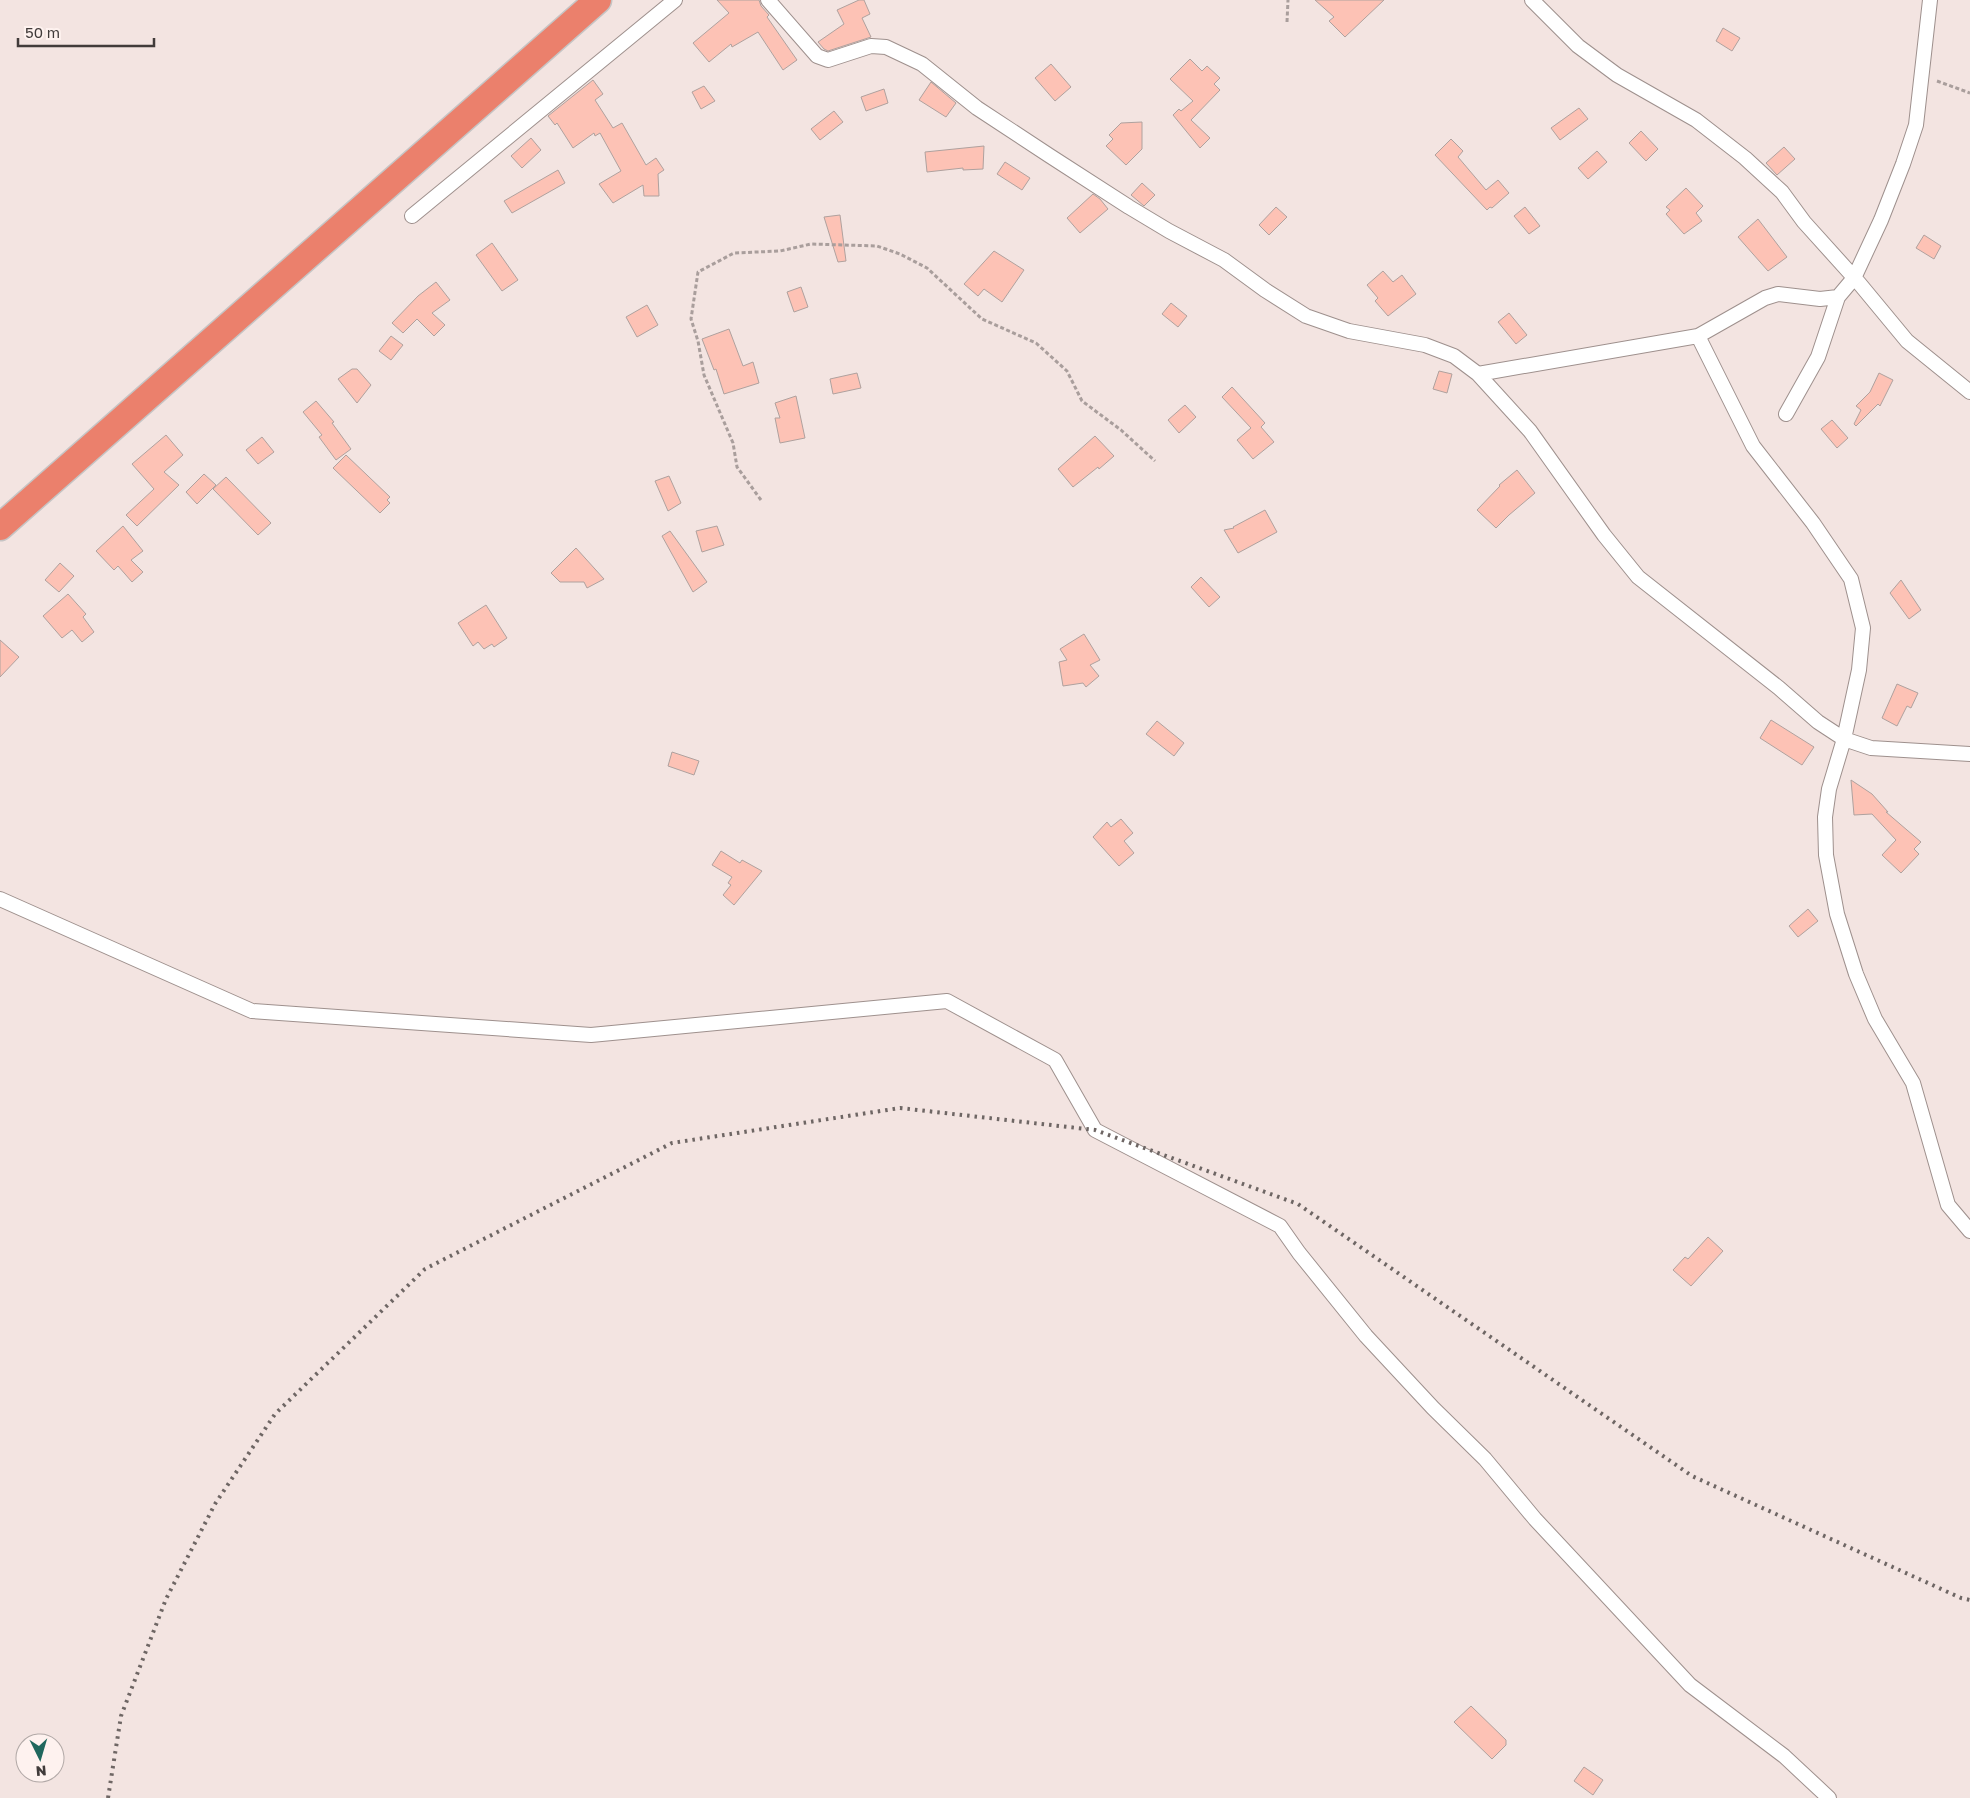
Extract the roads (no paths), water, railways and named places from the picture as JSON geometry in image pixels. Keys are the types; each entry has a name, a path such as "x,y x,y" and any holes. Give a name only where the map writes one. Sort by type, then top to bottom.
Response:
{"highway":[{"path":"0,527 598,0"}],"street":[{"path":"412,216 675,0"},
{"path":"768,0 817,56 828,60 871,46 886,47 922,64 977,108 1145,217 1224,260 1265,290 1306,316 1349,332 1425,345 1454,356 1478,374 1530,431 1604,535 1638,576 1779,688 1818,722 1844,739 1871,748 1970,754"},
{"path":"1532,0 1578,46 1594,58 1617,75 1696,120 1745,158 1782,192 1804,222 1907,341 1970,392"},
{"path":"1786,414 1818,358 1838,297 1854,278 1881,220 1903,164 1916,125 1930,0"},
{"path":"1478,374 1698,336 1765,298 1778,294 1820,299 1838,297"},
{"path":"1698,336 1753,446 1814,524 1850,579 1862,628 1859,670 1844,739 1829,789 1825,817 1826,855 1837,914 1856,974 1876,1019 1913,1083 1948,1205 1970,1231"},
{"path":"0,900 252,1012 591,1035 947,1001 1055,1060 1095,1130 1280,1226 1299,1254 1366,1336 1433,1408 1485,1459 1535,1519 1683,1678 1784,1756 1829,1798"}],"railway":[{"path":"108,1798 121,1716 166,1599 215,1504 275,1414 425,1269 672,1143 900,1108 1095,1130 1298,1204 1692,1476 1961,1598 1970,1600"}]}
